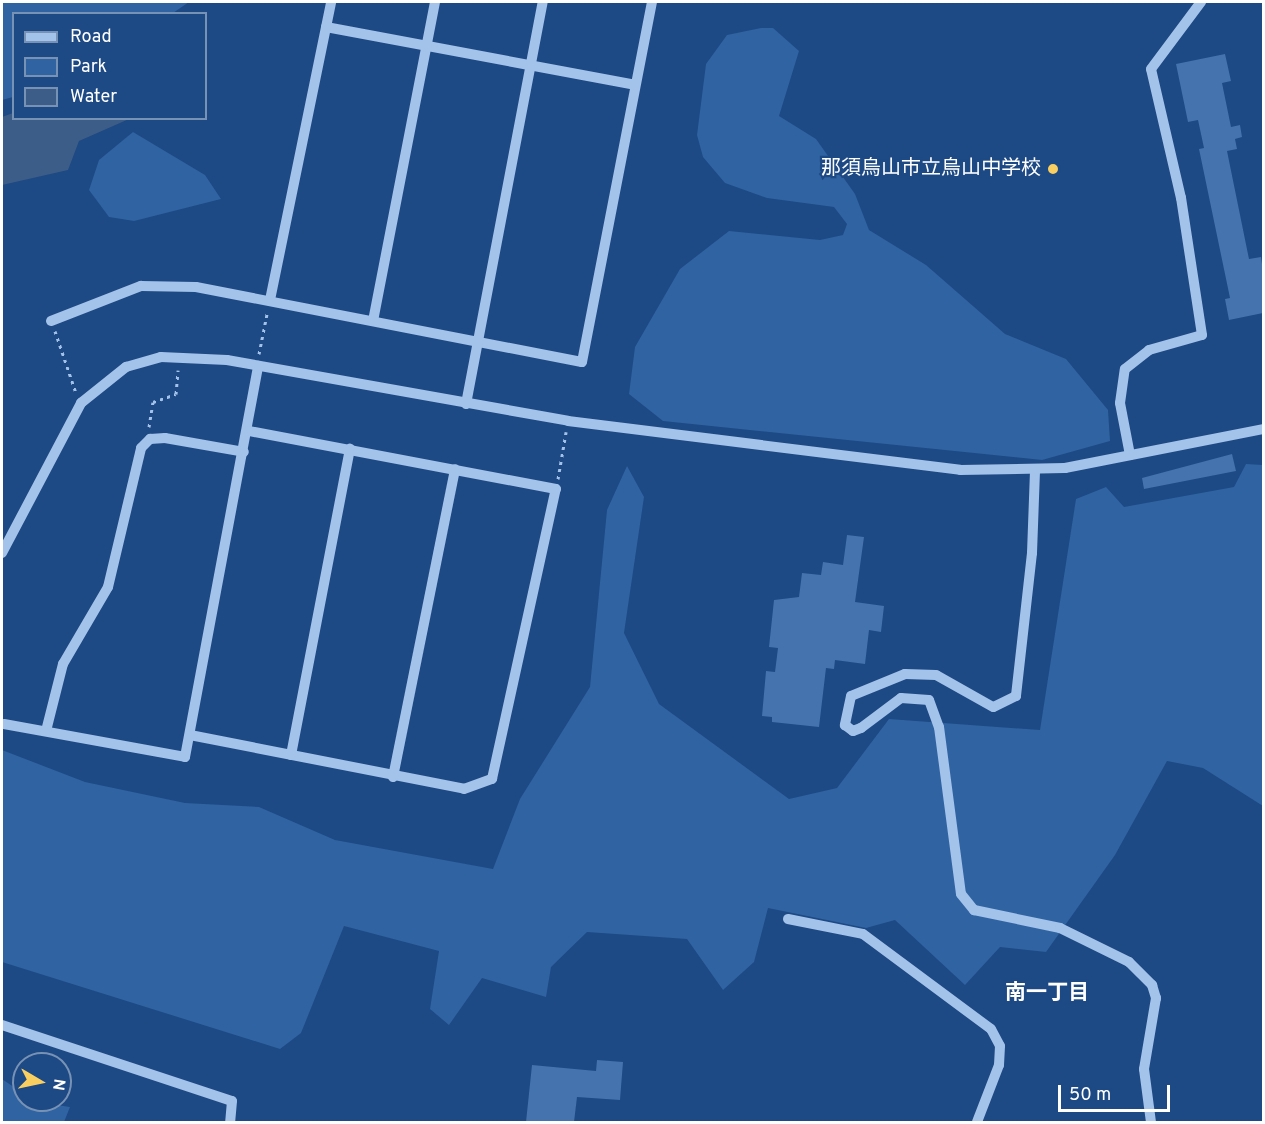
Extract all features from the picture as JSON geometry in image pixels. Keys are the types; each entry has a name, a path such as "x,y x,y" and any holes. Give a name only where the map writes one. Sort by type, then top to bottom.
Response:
{"street":[{"path":"270,300 331,2"},
{"path":"373,321 435,2"},
{"path":"466,404 543,2"},
{"path":"51,321 141,286 195,287 582,362 652,2"},
{"path":"1130,455 1120,403 1125,369 1149,350 1202,334 1181,198 1151,69 1153,59 1201,2"},
{"path":"326,27 635,85"},
{"path":"2,553 81,403 126,367 179,356 258,366 568,421 960,470 1035,471 1263,429"},
{"path":"4,724 185,757 248,431 258,366"},
{"path":"190,735 393,777 464,789 492,779 556,489 248,431"},
{"path":"46,730 63,664 108,587 135,457 150,438 244,452"},
{"path":"291,755 350,449"},
{"path":"393,777 455,469"},
{"path":"1035,471 1032,554 1016,696 993,707 936,675 905,674 851,696 846,725 853,731 861,728 901,698 929,700 939,727 961,894 974,910 1060,928 1129,962 1152,985 1156,998 1144,1069 1152,1122"},
{"path":"788,919 863,934 991,1029 1000,1046 999,1065 977,1122"},
{"path":"2,1025 232,1101 230,1122"}],"path":[{"path":"258,366 270,300"},
{"path":"51,321 81,403"},
{"path":"150,438 149,409 176,394 179,356"},
{"path":"556,489 568,421"}],"green space":[{"path":"2,2 189,2 174,12 12,12 12,97 2,100"},
{"path":"761,28 773,28 799,51 779,116 816,139 855,194 869,230 926,265 1005,334 1066,359 1108,410 1110,441 1042,460 663,421 629,394 635,347 680,269 729,231 820,240 843,235 847,224 834,207 767,198 725,183 703,157 697,135 706,64 727,35"},
{"path":"133,132 205,175 221,199 134,221 109,217 89,190 99,160"},
{"path":"1246,464 1263,465 1263,806 1203,768 1167,761 1115,855 1046,952 1000,947 965,985 895,920 866,928 768,908 754,962 723,990 687,939 587,932 551,967 546,997 482,978 449,1025 430,1009 439,951 344,926 301,1033 280,1049 2,962 2,750 85,782 185,803 259,807 335,840 493,869 520,799 590,687 607,510 627,466 644,497 624,633 659,704 789,799 837,788 889,719 1040,730 1076,499 1106,487 1124,507 1234,487"},
{"path":"2,1079 12,1086 12,1112 68,1112 64,1122 2,1122"}],"water":[{"path":"12,113 12,120 127,120 79,141 68,170 2,185 2,117"}],"building":[{"path":"1225,54 1231,81 1222,83 1231,127 1240,125 1242,137 1235,139 1237,149 1227,151 1249,259 1261,257 1263,271 1263,313 1229,320 1225,299 1230,298 1199,149 1204,148 1198,120 1188,122 1176,64"},
{"path":"1232,454 1236,471 1144,489 1142,478"},
{"path":"847,535 864,537 855,602 884,606 881,632 869,630 865,664 835,660 834,669 826,668 819,727 772,722 772,717 762,716 766,671 775,672 778,648 769,647 774,600 799,597 802,573 821,575 823,562 843,565"},
{"path":"597,1060 623,1062 620,1100 577,1097 574,1122 526,1122 532,1065 596,1071"}],"place":[{"name":"那須烏山市立烏山中学校","path":"1053,169"}],"district":[{"name":"南一丁目","path":"1047,994"}]}
